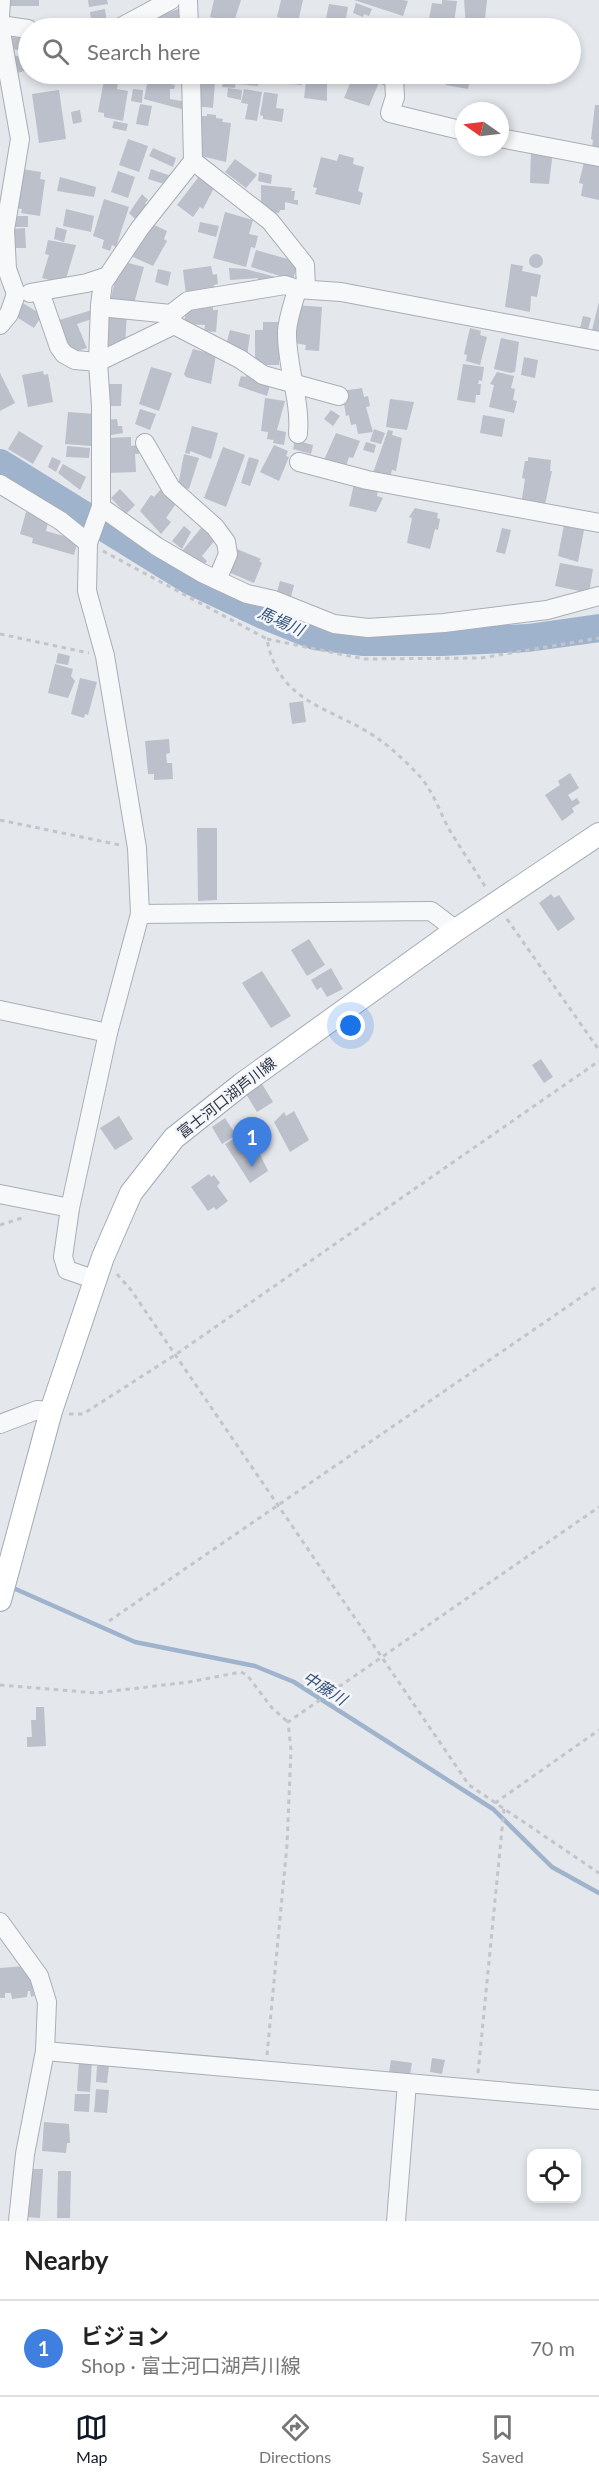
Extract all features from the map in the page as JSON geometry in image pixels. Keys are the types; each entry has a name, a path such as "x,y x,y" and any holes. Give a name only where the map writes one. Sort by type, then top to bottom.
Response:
{"main road":[{"name":"富士河口湖芦川線","path":"0,1600 51,1411 103,1257 130,1193 174,1138 242,1084 456,930 599,834"}],"street":[{"path":"0,0 0,16"},
{"path":"138,18 171,0"},
{"path":"188,0 189,18"},
{"path":"0,325 9,314 16,294 7,269 5,230 20,139 0,25 18,28"},
{"path":"96,1280 67,1270 63,1257 70,1208 108,1033 140,914 137,848 105,656 87,591 89,540 101,507 101,406 98,362 100,307 103,283 140,228 193,161 191,84"},
{"path":"394,84 395,97 390,113 455,129"},
{"path":"509,140 599,157"},
{"path":"193,161 270,221 305,265 302,288 287,330 293,385 300,413 298,434"},
{"path":"16,294 40,292 108,276"},
{"path":"40,292 54,335 64,354 75,360 98,362 172,320 188,301 285,285 599,341"},
{"path":"100,307 172,320 263,375 339,396"},
{"path":"145,443 171,488 215,527 226,542 228,554 217,580"},
{"path":"299,462 367,480 599,523"},
{"path":"0,484 89,540"},
{"path":"101,507 156,546 217,580 247,594 274,600 334,624 368,628 444,623 547,610 599,596"},
{"path":"140,914 431,911 456,930"},
{"path":"0,1010 108,1033"},
{"path":"0,1194 70,1208"},
{"path":"0,1424 37,1410 51,1411"},
{"path":"0,1922 39,1976 47,2002 45,2051 25,2154 18,2221"},
{"path":"45,2051 599,2100"},
{"path":"396,2221 407,2083"}],"path":[{"path":"89,540 267,639 364,659 482,658 599,638"},
{"path":"0,634 105,656"},
{"path":"267,639 270,656 278,675 289,687 332,715 384,743 428,787 450,832 497,904 599,1050"},
{"path":"0,820 137,848"},
{"path":"51,1411 83,1414 175,1355 599,1061"},
{"path":"103,1257 131,1290 469,1785 599,1873"},
{"path":"108,1621 278,1507 599,1285"},
{"path":"288,1722 599,1507"},
{"path":"0,1685 96,1693 189,1682 241,1672 247,1675 272,1708 288,1722 291,1750 287,1845 266,2070"},
{"path":"495,1803 599,1730"},
{"path":"477,2089 504,1809"}],"building":[{"path":"10,0 39,0 39,6 10,6"},
{"path":"88,0 107,0 108,4 89,7"},
{"path":"214,0 241,0 235,18 210,17"},
{"path":"281,0 303,0 299,18 277,17"},
{"path":"354,0 403,0 408,1 403,16"},
{"path":"442,0 457,1 455,18 429,18 432,3 442,4"},
{"path":"464,0 487,0 485,18 465,18"},
{"path":"356,3 372,9 369,16 364,14 363,17 353,13"},
{"path":"329,4 348,7 346,18 326,18"},
{"path":"181,8 181,18 155,17"},
{"path":"105,9 106,18 91,18 90,12"},
{"path":"9,37 18,37 18,50 8,48"},
{"path":"18,56 18,73 17,73 13,57"},
{"path":"103,84 118,84 117,89 128,91 123,121 104,117 104,113 98,112"},
{"path":"147,84 170,84 175,85 174,89 170,89 170,99 187,102 185,110 144,99"},
{"path":"199,84 215,84 213,108 196,106"},
{"path":"223,84 235,84 235,88 222,87"},
{"path":"306,84 327,84 327,101 304,98"},
{"path":"350,84 378,84 369,106 344,98"},
{"path":"446,84 469,84 468,89"},
{"path":"228,88 242,90 241,100 227,97"},
{"path":"133,89 143,90 142,103 131,101"},
{"path":"244,89 262,92 257,121 245,119 248,104 241,103"},
{"path":"59,90 66,139 39,143 32,94"},
{"path":"264,92 278,94 276,108 284,109 282,122 263,119 260,115"},
{"path":"140,104 152,106 148,126 136,124"},
{"path":"595,105 599,105 599,148 592,147 593,140 591,139"},
{"path":"80,110 82,122 73,124 71,112"},
{"path":"207,114 216,115 216,118 223,119 222,122 231,123 226,162 201,156 202,145 198,144 202,116 207,116"},
{"path":"114,121 128,124 126,131 112,128"},
{"path":"128,139 148,146 139,172 119,165"},
{"path":"153,148 176,158 173,167 149,156"},
{"path":"531,150 553,151 549,184 530,183"},
{"path":"339,154 354,158 353,164 364,167 358,191 363,193 360,205 315,194 317,188 313,187 321,157 337,161"},
{"path":"235,159 257,175 246,188 225,172"},
{"path":"584,162 599,165 599,200 581,196 583,184 579,183"},
{"path":"22,169 41,172 40,179 45,180 40,216 21,213 22,209 16,208"},
{"path":"151,169 171,176 168,185 148,179"},
{"path":"118,171 135,177 128,198 111,192"},
{"path":"259,172 272,175 271,184 258,181"},
{"path":"200,175 215,186 203,209 200,207 193,217 177,205"},
{"path":"60,177 96,187 94,197 57,191"},
{"path":"261,185 292,188 291,191 295,191 294,200 298,200 298,205 285,202 285,210 280,210 279,213 267,212 261,208"},
{"path":"142,194 148,200 145,203 150,208 137,221 129,213"},
{"path":"104,199 129,207 116,247 112,245 110,251 102,248 104,240 93,236"},
{"path":"66,209 94,216 91,232 63,226"},
{"path":"225,212 253,220 249,234 258,236 255,248 251,247 246,267 213,258"},
{"path":"12,216 28,216 28,227 11,227"},
{"path":"200,222 219,226 216,237 198,232"},
{"path":"150,223 167,231 164,239 167,241 153,266 131,256"},
{"path":"56,227 67,230 64,242 54,239"},
{"path":"25,228 26,248 10,248 10,229"},
{"path":"48,240 76,245 66,279 62,283 42,278 49,255 45,254"},
{"path":"256,250 298,262 293,280 251,267"},
{"path":"533,254 539,254 543,261 539,268 533,268 529,264 529,258"},
{"path":"120,261 144,267 133,307 110,301"},
{"path":"511,264 523,266 522,271 541,275 537,297 531,296 530,312 505,307"},
{"path":"211,266 213,275 217,274 218,284 214,285 215,291 186,295 183,270"},
{"path":"229,268 246,269 276,277 275,284 258,283 258,278 230,280"},
{"path":"158,269 171,272 168,286 155,282"},
{"path":"599,302 599,336 591,334"},
{"path":"23,303 42,315 34,328 15,316"},
{"path":"213,303 213,310 218,310 216,332 204,331 205,325 184,324 186,309"},
{"path":"296,305 322,307 319,351 305,350 306,345 294,343"},
{"path":"92,310 95,318 77,324 87,348 74,352 65,343 56,321"},
{"path":"105,311 127,312 125,347 103,346"},
{"path":"583,316 591,318 588,330 580,328"},
{"path":"263,322 279,322 279,365 255,365 255,330 263,330"},
{"path":"470,328 481,331 480,335 487,337 480,365 466,361 467,355 464,354"},
{"path":"230,330 250,335 247,356 226,345"},
{"path":"501,338 519,342 515,372 494,369"},
{"path":"193,349 216,355 211,384 186,377 184,374"},
{"path":"524,357 538,360 535,378 521,375"},
{"path":"463,364 484,367 482,381 479,380 478,384 481,384 480,395 476,395 475,403 457,400"},
{"path":"151,367 172,373 159,411 139,404"},
{"path":"43,371 44,375 48,374 53,402 28,407 22,375"},
{"path":"497,372 514,376 511,388 515,389 513,400 517,401 514,413 489,407 494,385 490,384"},
{"path":"0,373 15,403 0,411"},
{"path":"246,374 271,382 267,396 238,386 241,376 246,377"},
{"path":"109,384 122,384 121,406 108,406"},
{"path":"362,388 364,397 368,396 370,406 366,407 373,432 358,434 356,424 351,425 349,415 346,416 342,391"},
{"path":"265,398 285,401 277,430 286,432 284,445 273,443 274,440 267,439 268,432 261,431"},
{"path":"390,399 414,402 407,430 386,427"},
{"path":"140,409 156,414 150,430 135,424"},
{"path":"331,410 340,416 333,426 324,419"},
{"path":"68,412 95,414 92,446 65,444"},
{"path":"483,415 505,419 502,437 480,433"},
{"path":"117,419 118,426 122,426 123,433 106,436 105,420"},
{"path":"192,426 218,433 211,459 190,451 190,454 185,453"},
{"path":"374,429 385,433 381,444 370,441"},
{"path":"388,430 393,431 392,435 402,438 396,471 392,470 390,478 373,473"},
{"path":"19,431 43,446 33,464 8,449"},
{"path":"336,433 360,441 353,458 349,457 346,466 324,460"},
{"path":"131,437 131,446 138,445 139,454 135,454 136,472 108,473 107,438"},
{"path":"295,440 313,445 311,454 293,449"},
{"path":"366,442 376,445 374,453 363,450"},
{"path":"274,445 288,451 286,456 289,457 279,481 260,472"},
{"path":"67,446 90,448 89,458 66,457"},
{"path":"223,447 245,455 226,507 204,498"},
{"path":"184,454 199,458 189,489 178,486"},
{"path":"52,457 61,461 56,472 48,467"},
{"path":"249,457 259,460 250,486 241,483"},
{"path":"528,457 551,460 550,471 552,471 544,509 521,505 525,479 522,478"},
{"path":"63,464 86,477 80,490 58,473"},
{"path":"354,484 378,490 377,496 383,498 376,512 349,506"},
{"path":"120,489 135,505 126,514 111,498"},
{"path":"161,489 178,501 166,518 171,522 161,534 140,511 151,495 154,497"},
{"path":"415,508 438,513 437,518 440,519 438,530 435,529 430,549 407,543 412,518 409,517"},
{"path":"26,512 49,518 46,531 78,540 74,555 32,543 33,538 20,534"},
{"path":"564,525 584,530 578,562 558,556"},
{"path":"184,526 191,532 182,549 172,541"},
{"path":"202,527 216,539 202,556 207,561 202,567 182,551"},
{"path":"502,528 511,530 505,554 496,552"},
{"path":"237,549 261,559 259,561 262,563 254,583 226,571"},
{"path":"560,563 593,569 589,593 555,586"},
{"path":"280,581 294,585 291,597 277,592"},
{"path":"58,653 70,656 68,665 56,663"},
{"path":"55,664 73,669 71,676 75,681 68,698 48,693"},
{"path":"80,678 97,682 88,715 85,714 84,718 71,714"},
{"path":"303,701 306,722 292,724 289,703"},
{"path":"169,739 170,753 166,754 167,763 172,763 173,779 154,780 154,774 148,774 145,741"},
{"path":"570,773 579,788 568,795 572,801 577,798 580,803 572,808 574,812 562,821 545,795 560,785 558,781"},
{"path":"197,828 217,828 217,900 198,901"},
{"path":"551,894 554,898 559,895 575,919 558,931 539,903"},
{"path":"309,939 325,965 307,976 291,950"},
{"path":"331,968 343,989 327,997 321,987 317,990 311,980"},
{"path":"262,971 291,1016 271,1028 242,983"},
{"path":"541,1059 553,1077 544,1083 532,1065"},
{"path":"262,1084 273,1102 257,1112 246,1094"},
{"path":"294,1111 309,1140 290,1152 274,1122 284,1112 286,1116"},
{"path":"119,1116 133,1139 115,1150 100,1128"},
{"path":"225,1118 236,1135 222,1144 212,1127"},
{"path":"240,1135 247,1146 251,1143 257,1148 268,1171 250,1183 225,1144"},
{"path":"209,1174 211,1177 214,1175 220,1183 217,1186 228,1201 216,1210 214,1207 208,1211 191,1187"},
{"path":"36,1707 44,1707 46,1746 27,1747 27,1737 32,1737 31,1720 36,1720"},
{"path":"25,1966 34,1996 31,1997 28,1991 27,1997 12,1999 11,1993 5,1993 5,1998 0,1998 0,1968"},
{"path":"432,2058 445,2060 442,2074 430,2072"},
{"path":"79,2060 92,2061 90,2092 77,2091"},
{"path":"391,2060 412,2063 410,2075 389,2073"},
{"path":"97,2066 109,2066 107,2083 96,2082"},
{"path":"96,2089 109,2090 107,2113 94,2112"},
{"path":"75,2094 90,2094 89,2112 74,2111"},
{"path":"44,2122 69,2124 70,2143 67,2143 66,2153 42,2151"},
{"path":"30,2169 43,2169 40,2218 27,2217"},
{"path":"58,2171 71,2171 70,2218 57,2218"}],"waterway":[{"name":"馬場川","path":"0,463 189,580 263,615 315,636 364,642 442,642 528,638 599,628"},
{"name":"中藤川","path":"11,1587 135,1642 255,1666 294,1682 493,1809 552,1867 599,1893"}],"place":[{"name":"ビジョン","path":"252,1167"}]}
